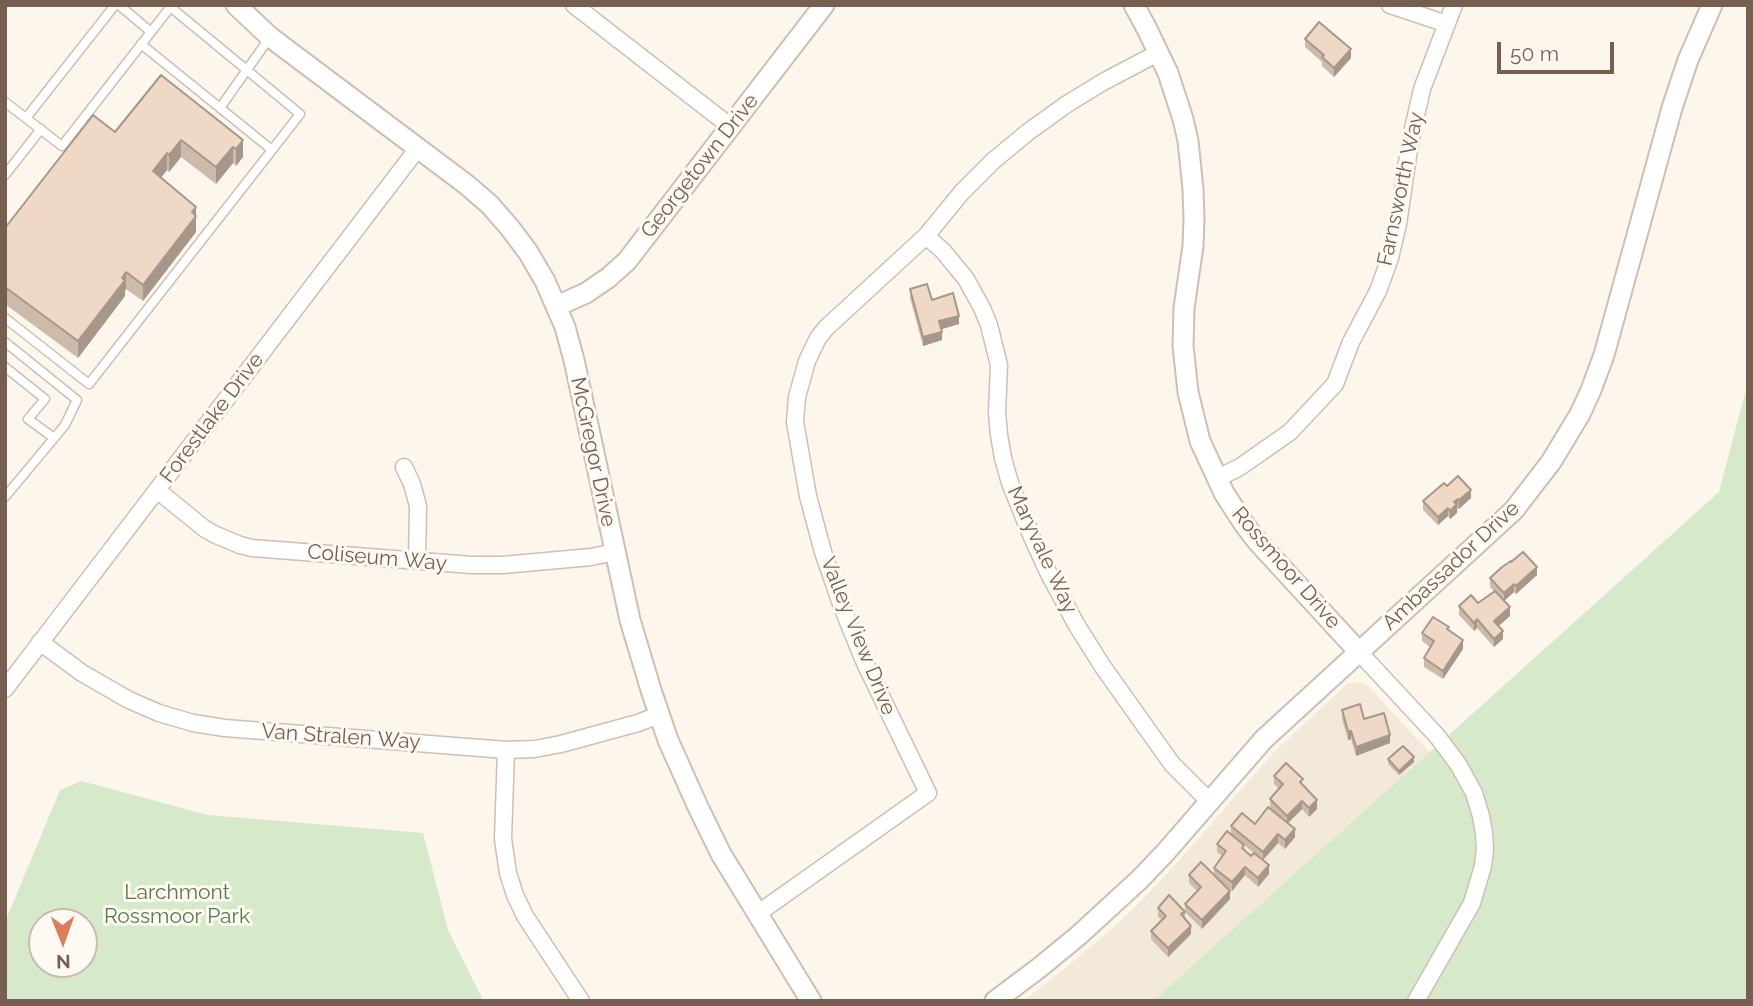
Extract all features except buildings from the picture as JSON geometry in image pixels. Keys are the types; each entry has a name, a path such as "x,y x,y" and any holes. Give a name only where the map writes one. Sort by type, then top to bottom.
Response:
{"street":[{"name":"McGregor Drive","path":"236,5 270,37 490,205 528,252 545,281 565,327 574,360 630,620 659,715 678,765 721,854 811,1001"},
{"path":"574,5 731,127"},
{"name":"Georgetown Drive","path":"556,306 586,293 627,261 824,5"},
{"name":"Rossmoor Drive","path":"1134,5 1168,73 1188,141 1194,189 1193,246 1183,327 1185,374 1200,441 1229,501 1257,541 1437,736 1458,764 1474,793 1481,816 1485,849 1472,903 1416,1001"},
{"path":"1390,5 1447,24"},
{"name":"Farnsworth Way","path":"1218,478 1249,461 1290,432 1335,384 1351,342 1378,291 1390,258 1422,89 1454,5"},
{"name":"Ambassador Drive","path":"995,1001 1040,968 1102,915 1164,854 1265,739 1514,510 1551,462 1570,433 1604,355 1672,108 1688,60 1712,5"},
{"name":"Valley View Drive","path":"757,914 928,793 874,683 842,607 823,552 808,496 796,422 802,372 818,338 826,328 926,236 962,192 993,161 1067,104 1158,53"},
{"name":"Forestlake Drive","path":"5,689 418,148"},
{"name":"Maryvale Way","path":"926,236 943,251 966,279 989,326 999,365 997,412 1003,458 1010,483 1049,574 1103,667 1172,764 1209,801"},
{"path":"404,467 418,506 418,561"},
{"name":"Coliseum Way","path":"157,489 205,529 252,548 472,565 592,557 615,552"},
{"name":"Van Stralen Way","path":"40,642 91,679 129,701 193,723 225,728 506,750 535,749 561,744 659,715"},
{"path":"506,750 503,839 508,873 525,916 581,1001"}],"lane":[{"path":"26,118 117,5 151,32"},
{"path":"5,102 62,146 170,6 300,114 89,384 5,318"},
{"path":"220,108 270,37"},
{"path":"141,44 272,150"},
{"path":"6,173 41,129"},
{"path":"5,342 77,400 65,425 5,497"},
{"path":"5,367 45,400 28,419 54,438"}],"shaded area":[{"path":"1355,682 1367,685 1431,754 1153,1001 1023,1001 1111,930 1176,864 1276,750 1347,684"}],"green space":[{"path":"1748,382 1748,1001 1153,1001 1719,492"},
{"name":"Larchmont Rossmoor Park","path":"81,781 208,815 423,833 448,930 482,998 478,1001 5,1001 5,922 60,790"}]}
